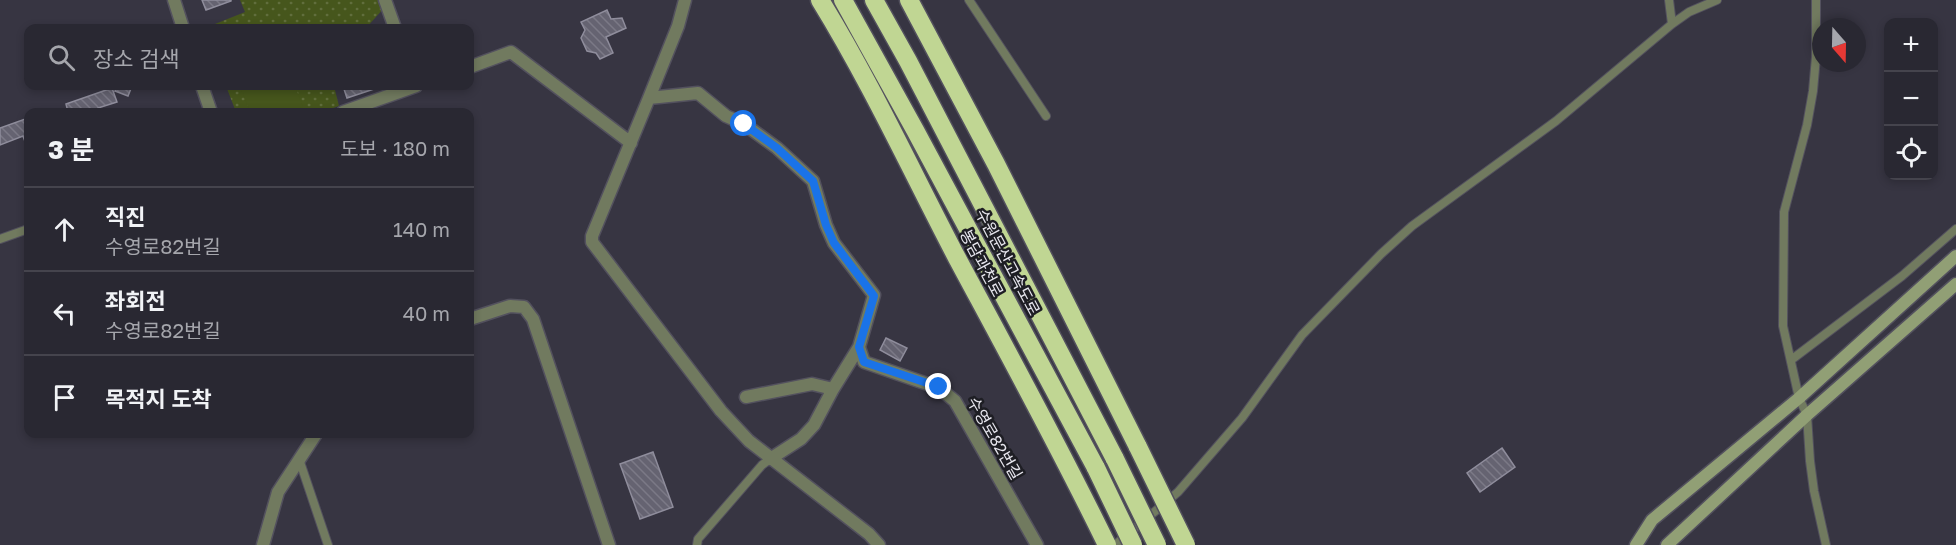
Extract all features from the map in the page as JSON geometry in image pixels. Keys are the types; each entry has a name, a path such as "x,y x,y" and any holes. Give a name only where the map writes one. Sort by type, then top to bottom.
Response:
{"highway":[{"name":"봉담과천로","path":"820,0 849,47 962,267 1075,478 1107,545"},
{"name":"수원문산고속도로","path":"843,0 927,151 1096,468 1133,545"},
{"name":"수원문산고속도로","path":"874,0 909,62 1115,459 1157,545"},
{"path":"909,0 996,164 1186,545"}],"main road":[{"path":"1636,545 1652,520 1799,398 1956,256"},
{"path":"1667,545 1808,415 1956,284"}],"street":[{"path":"174,0 182,24"},
{"path":"386,0 394,24"},
{"path":"685,0 678,26 592,236 592,242 721,411 749,441 869,534 879,545"},
{"path":"474,66 511,52 631,143"},
{"path":"203,90 210,108"},
{"path":"354,108 405,90"},
{"path":"649,98 698,93 726,116 744,124 777,148 813,181 826,225 834,243 874,296 859,347 814,425 801,439 770,459"},
{"path":"474,318 510,306 524,307 533,319 609,545"},
{"name":"수영로82번길","path":"859,347 864,362 939,387 955,401 1037,545"},
{"path":"746,397 812,384 833,389"},
{"path":"263,545 278,492 312,438"}],"lane":[{"path":"969,0 1046,116"},
{"path":"1669,0 1672,24"},
{"path":"1115,545 1178,492 1217,450 1302,335 1381,254 1412,226 1556,121 1672,24 1689,12 1717,0"},
{"path":"1816,0 1816,57 1808,125 1784,212 1783,326 1799,398 1808,415 1814,491 1826,545"},
{"path":"1791,360 1902,276 1956,229"},
{"path":"0,239 24,230"},
{"path":"299,459 328,545"},
{"path":"697,545 698,539 770,459"}],"green space":[{"path":"240,0 381,0 384,8 370,24 215,24 245,12"},
{"path":"228,90 335,90 339,106 333,108 234,108"},
{"path":"242,90 297,90 303,107 300,108 248,108"}],"building":[{"path":"202,0 231,0 231,1 206,10"},
{"path":"607,10 611,19 622,18 626,28 606,37 613,53 600,59 596,53 587,51 581,38 585,30 581,22"},
{"path":"106,90 113,90 117,102 98,108 67,108 66,104"},
{"path":"115,90 130,90 128,96"},
{"path":"344,90 371,90 347,98"},
{"path":"24,119 24,139 23,136 0,145 0,128"},
{"path":"886,338 907,348 900,361 880,350"},
{"path":"1502,448 1515,467 1480,492 1467,473"},
{"path":"653,452 673,507 640,519 620,464"}],"route":[{"path":"744,124 777,148 813,181 826,225 834,243 874,296 859,347 864,362 939,387"}]}
